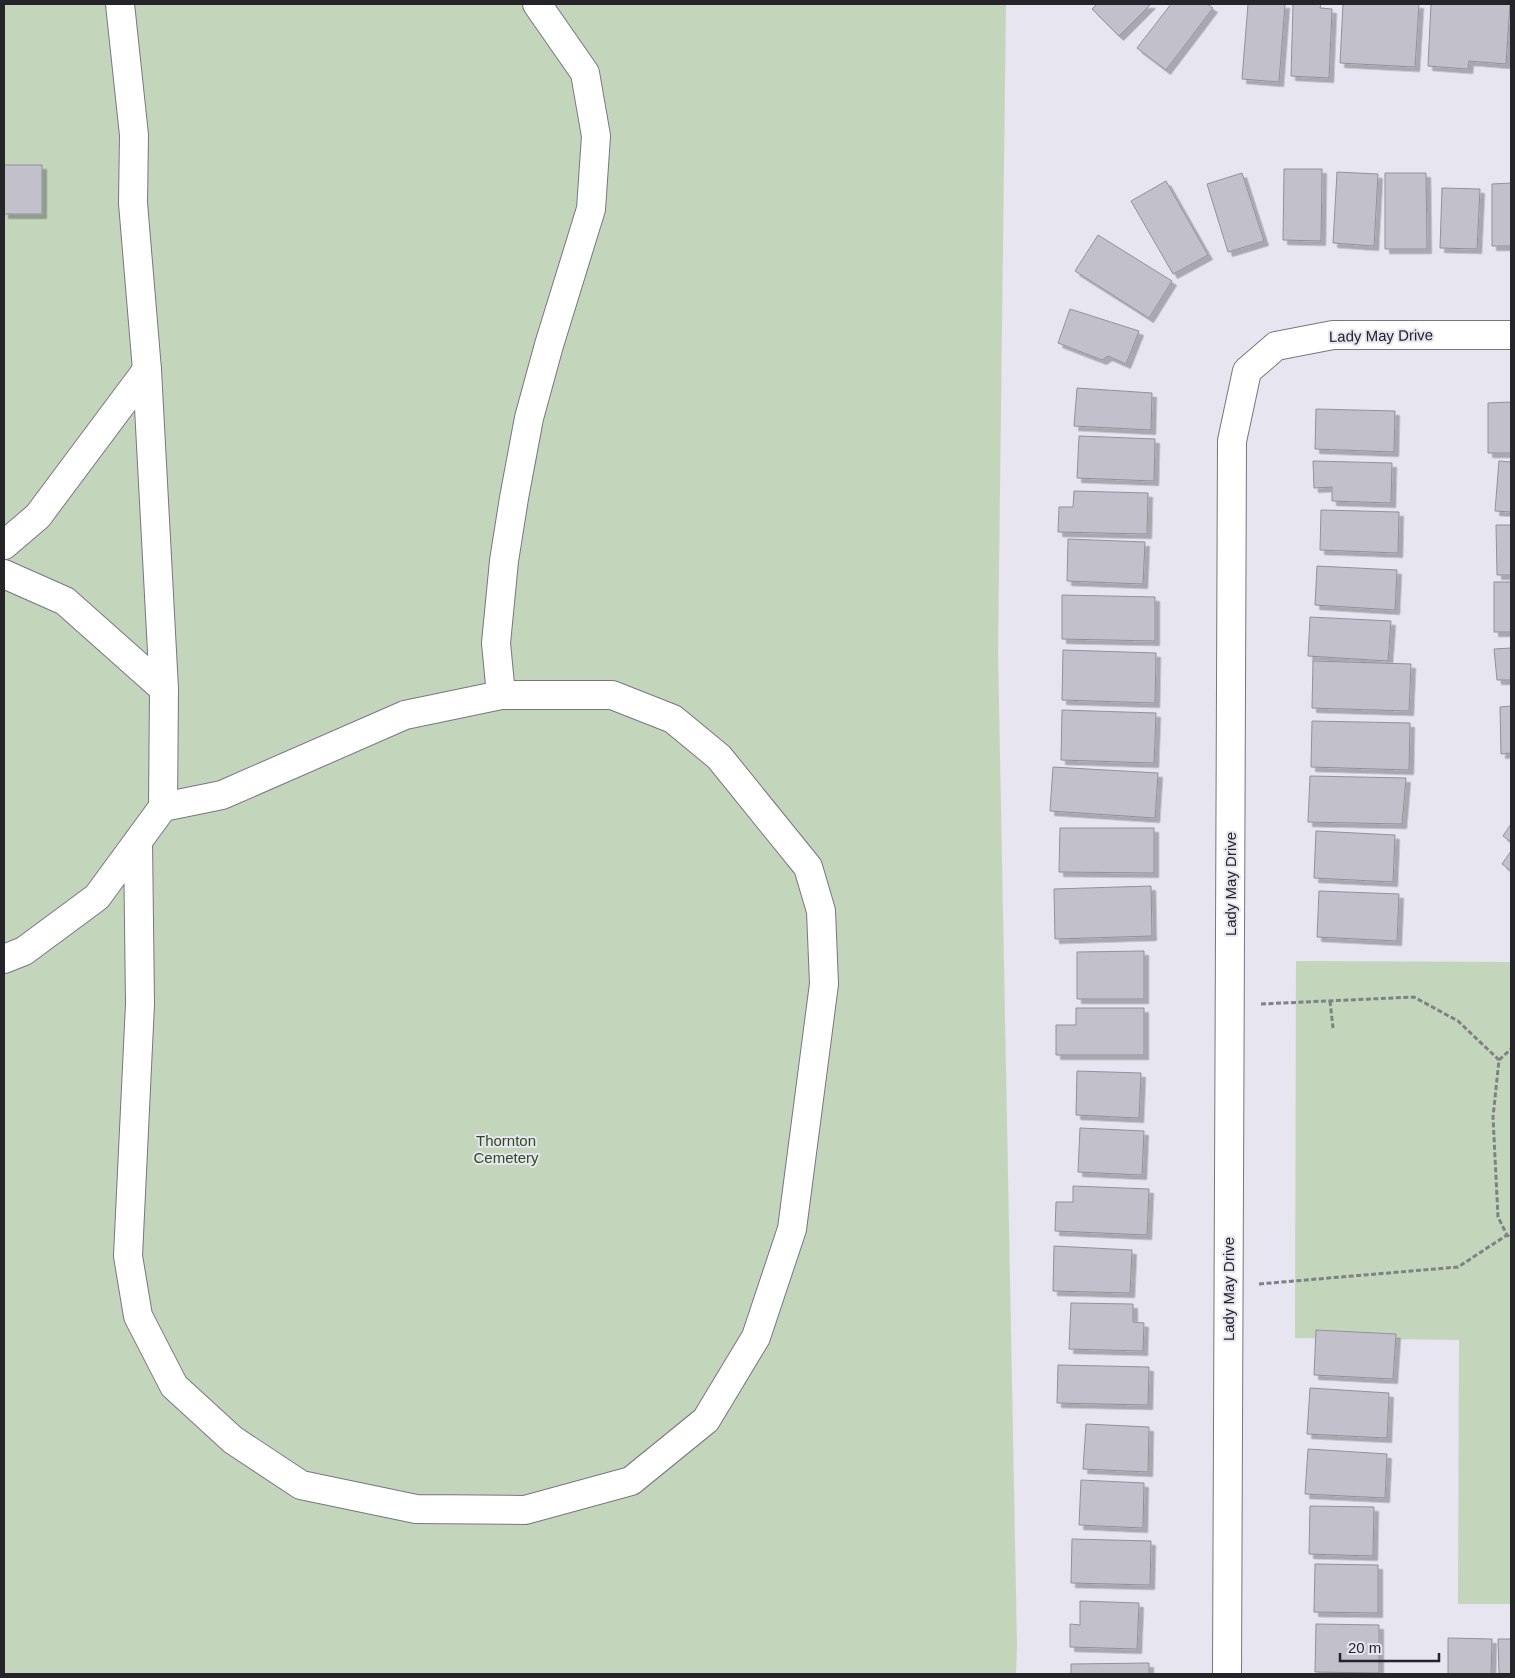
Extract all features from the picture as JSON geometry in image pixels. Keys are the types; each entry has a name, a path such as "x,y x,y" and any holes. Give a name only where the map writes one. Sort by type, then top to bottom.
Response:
{"street":[{"path":"4,959 24,951 97,897 163,807 164,689 147,370 133,203 134,135 120,4"},
{"path":"500,695 496,643 504,561 514,498 529,418 549,345 591,209 596,136 585,73 536,4"},
{"name":"Lady May Drive","path":"1228,1674 1232,441 1247,371 1276,346 1333,336 1511,335"},
{"path":"4,545 38,516 147,370"},
{"path":"4,574 65,601 164,689"},
{"path":"138,841 140,1004 128,1256 138,1316 174,1386 233,1440 301,1485 416,1509 525,1510 631,1480 706,1420 756,1337 792,1229 824,984 821,911 808,867 719,757 673,719 612,695 500,695 405,715 222,795 163,807"}],"path":[{"path":"1230,1006 1414,997 1458,1021 1499,1060"},
{"path":"1330,1001 1333,1028"},
{"path":"1511,1049 1499,1060 1493,1117 1498,1217 1507,1235 1511,1238"},
{"path":"1229,1287 1458,1267 1507,1235"}],"green space":[{"name":"Thornton Cemetery","path":"4,4 1006,4 998,652 1017,1645 1016,1674 4,1674"},
{"path":"1296,961 1511,962 1511,1604 1458,1604 1459,1340 1295,1338"}],"building":[{"path":"1097,4 1151,4 1119,36 1092,9"},
{"path":"1171,4 1207,4 1213,8 1166,70 1137,48"},
{"path":"1248,4 1285,4 1279,82 1242,79"},
{"path":"1293,4 1321,4 1320,8 1332,9 1329,78 1291,76"},
{"path":"1343,4 1419,4 1415,67 1340,63"},
{"path":"1431,4 1510,4 1506,64 1469,61 1468,69 1428,66"},
{"path":"4,165 42,165 42,214 4,214"},
{"path":"1284,169 1322,169 1321,241 1283,240"},
{"path":"1337,172 1378,174 1374,246 1333,243"},
{"path":"1242,173 1264,241 1228,252 1207,184"},
{"path":"1385,173 1426,173 1427,249 1385,249"},
{"path":"1166,181 1208,255 1173,274 1131,201"},
{"path":"1511,183 1511,246 1492,246 1492,184"},
{"path":"1442,188 1480,189 1477,249 1440,248"},
{"path":"1098,235 1172,281 1149,318 1075,271"},
{"path":"1070,309 1139,331 1126,364 1108,356 1102,360 1058,343"},
{"path":"1077,388 1152,393 1151,430 1074,426"},
{"path":"1511,402 1511,453 1488,453 1488,403"},
{"path":"1316,409 1395,411 1394,452 1315,449"},
{"path":"1079,436 1155,439 1154,481 1077,478"},
{"path":"1313,461 1392,463 1391,503 1332,501 1332,487 1314,488"},
{"path":"1499,461 1511,462 1511,512 1495,511"},
{"path":"1074,491 1148,493 1147,534 1058,532 1059,507 1073,507"},
{"path":"1321,510 1399,512 1398,553 1320,550"},
{"path":"1496,525 1511,525 1511,575 1497,575"},
{"path":"1068,539 1145,542 1143,584 1067,581"},
{"path":"1317,566 1397,570 1395,610 1315,605"},
{"path":"1494,582 1511,582 1511,632 1494,632"},
{"path":"1062,595 1155,597 1155,641 1062,639"},
{"path":"1310,617 1391,621 1388,661 1308,656"},
{"path":"1511,648 1511,680 1497,680 1494,649"},
{"path":"1063,650 1156,653 1155,703 1062,700"},
{"path":"1313,661 1411,664 1409,711 1312,708"},
{"path":"1511,706 1511,753 1501,754 1500,707"},
{"path":"1062,710 1156,713 1154,763 1061,760"},
{"path":"1312,721 1410,723 1409,770 1311,767"},
{"path":"1053,767 1158,773 1155,818 1050,811"},
{"path":"1310,776 1406,778 1402,824 1308,822"},
{"path":"1511,824 1511,842 1503,836"},
{"path":"1060,828 1154,828 1154,873 1059,872"},
{"path":"1316,831 1395,835 1393,882 1314,878"},
{"path":"1511,851 1511,871 1502,864"},
{"path":"1151,886 1152,936 1055,939 1054,889"},
{"path":"1319,891 1399,894 1397,941 1317,937"},
{"path":"1144,951 1144,999 1077,999 1077,952"},
{"path":"1076,1008 1144,1008 1144,1055 1056,1055 1056,1025 1076,1025"},
{"path":"1077,1071 1141,1073 1139,1118 1076,1115"},
{"path":"1080,1128 1144,1131 1142,1175 1078,1172"},
{"path":"1073,1186 1149,1189 1147,1235 1055,1231 1056,1202 1073,1202"},
{"path":"1054,1246 1132,1250 1130,1293 1053,1291"},
{"path":"1071,1303 1133,1304 1133,1322 1144,1323 1143,1351 1069,1349"},
{"path":"1316,1330 1396,1334 1393,1379 1314,1375"},
{"path":"1058,1365 1149,1367 1148,1405 1057,1403"},
{"path":"1310,1388 1389,1393 1387,1438 1307,1434"},
{"path":"1086,1424 1149,1427 1148,1472 1083,1469"},
{"path":"1308,1449 1387,1454 1385,1498 1305,1494"},
{"path":"1081,1480 1144,1483 1143,1528 1079,1525"},
{"path":"1310,1506 1374,1507 1373,1556 1309,1554"},
{"path":"1072,1539 1151,1541 1150,1585 1071,1583"},
{"path":"1315,1564 1378,1565 1378,1613 1314,1612"},
{"path":"1080,1601 1139,1603 1137,1649 1070,1647 1070,1624 1080,1625"},
{"path":"1316,1624 1379,1625 1379,1673 1315,1672"},
{"path":"1448,1638 1492,1639 1491,1674 1448,1674"},
{"path":"1498,1639 1511,1639 1511,1674 1499,1674"},
{"path":"1149,1663 1149,1674 1071,1674 1071,1664"}]}
